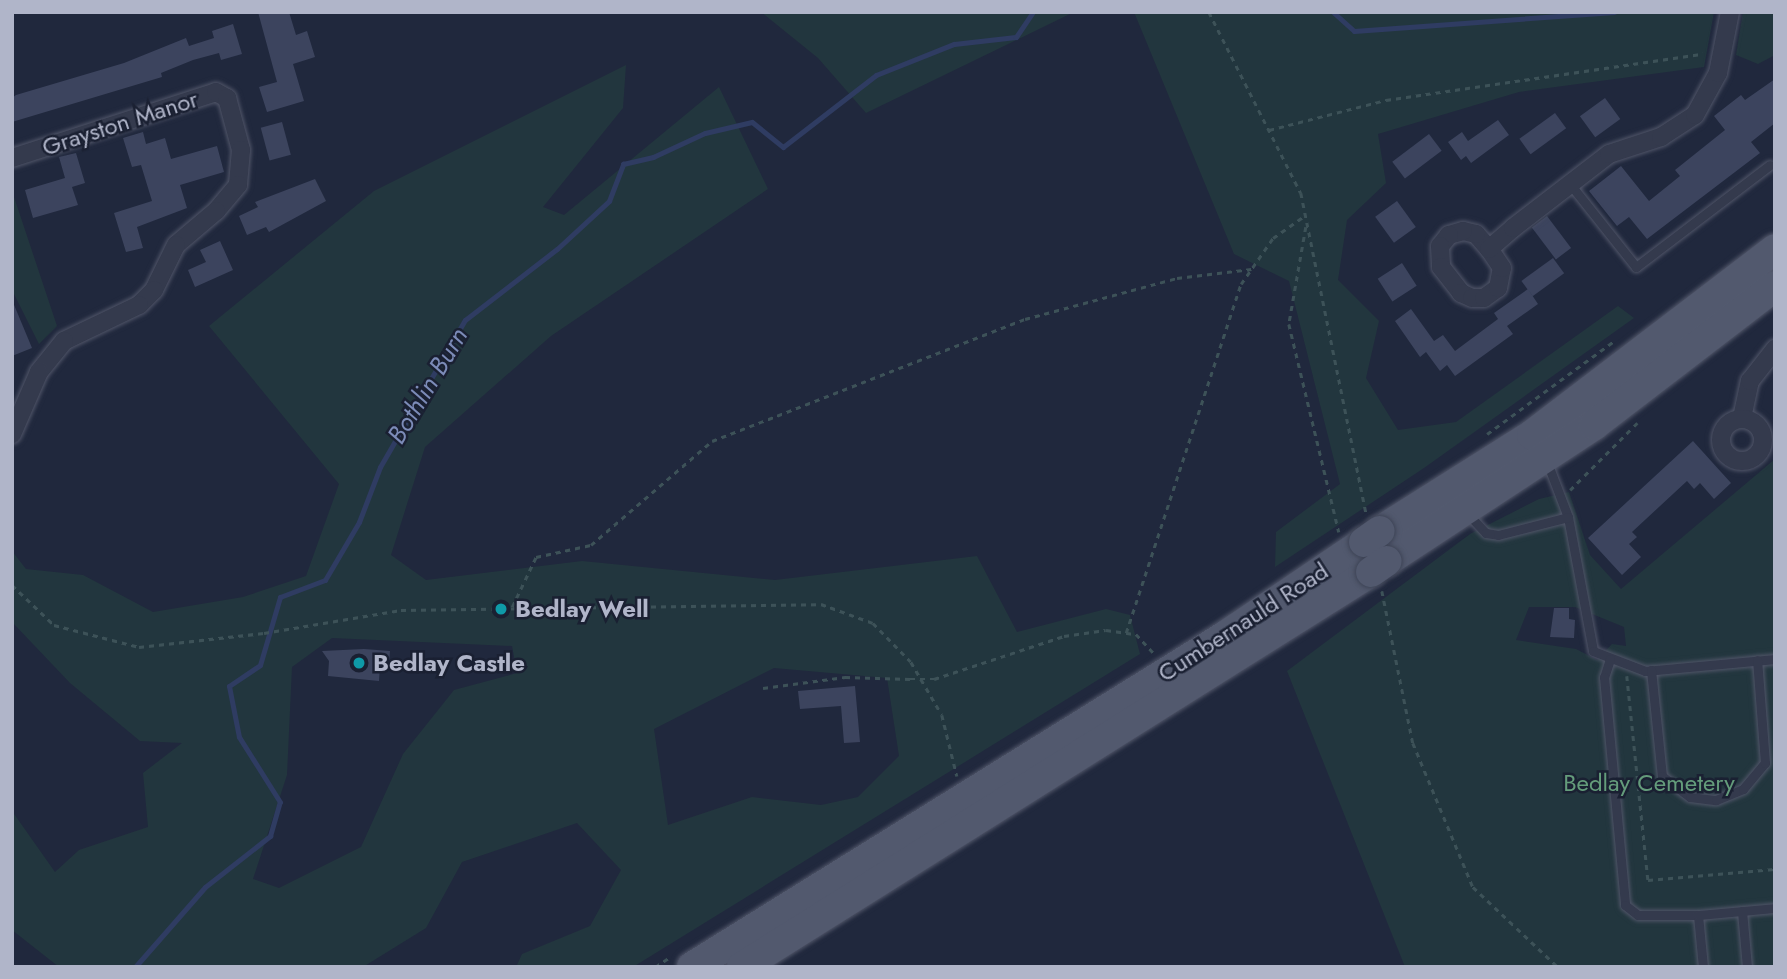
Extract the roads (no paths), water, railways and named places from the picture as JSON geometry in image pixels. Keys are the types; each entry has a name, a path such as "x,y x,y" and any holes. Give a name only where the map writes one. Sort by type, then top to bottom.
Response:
{"main road":[{"name":"Cumbernauld Road","path":"741,967 1370,550 1532,435 1775,249"},
{"name":"Cumbernauld Road","path":"692,967 1167,672 1370,550 1465,510 1594,425 1775,286"}],"street":[{"path":"1489,249 1609,154 1661,137 1695,115 1708,97 1729,21"},
{"name":"Grayston Manor","path":"12,158 216,92 227,98 241,150 238,185 216,211 176,245 154,290 139,305 64,341 39,372 15,422"},
{"path":"1742,418 1750,382 1775,349"}],"lane":[{"path":"1570,184 1636,267 1770,165"},
{"path":"1545,457 1568,517 1593,651 1626,666 1651,670 1775,659"},
{"path":"1465,510 1486,533 1497,535 1568,517"},
{"path":"1610,659 1604,677 1625,905 1638,915 1698,915 1775,908"},
{"path":"1651,670 1662,776 1690,797 1716,800 1743,789 1765,763 1757,660"},
{"path":"1742,911 1747,967"},
{"path":"1698,915 1703,967"}],"waterway":[{"name":"Bothlin Burn","path":"135,967 205,887 270,836 280,802 239,737 229,686 260,665 280,597 325,580 359,522 380,467 465,320 557,249 609,201 623,164 653,157 705,133 752,122 783,147 876,75 954,44 1016,37 1033,12"},
{"path":"1333,12 1354,31 1614,12"}],"place":[{"name":"Bedlay Well","path":"501,609"},
{"name":"Bedlay Castle","path":"359,663"}],"park label":[{"name":"Bedlay Cemetery","path":"1649,783"}]}
